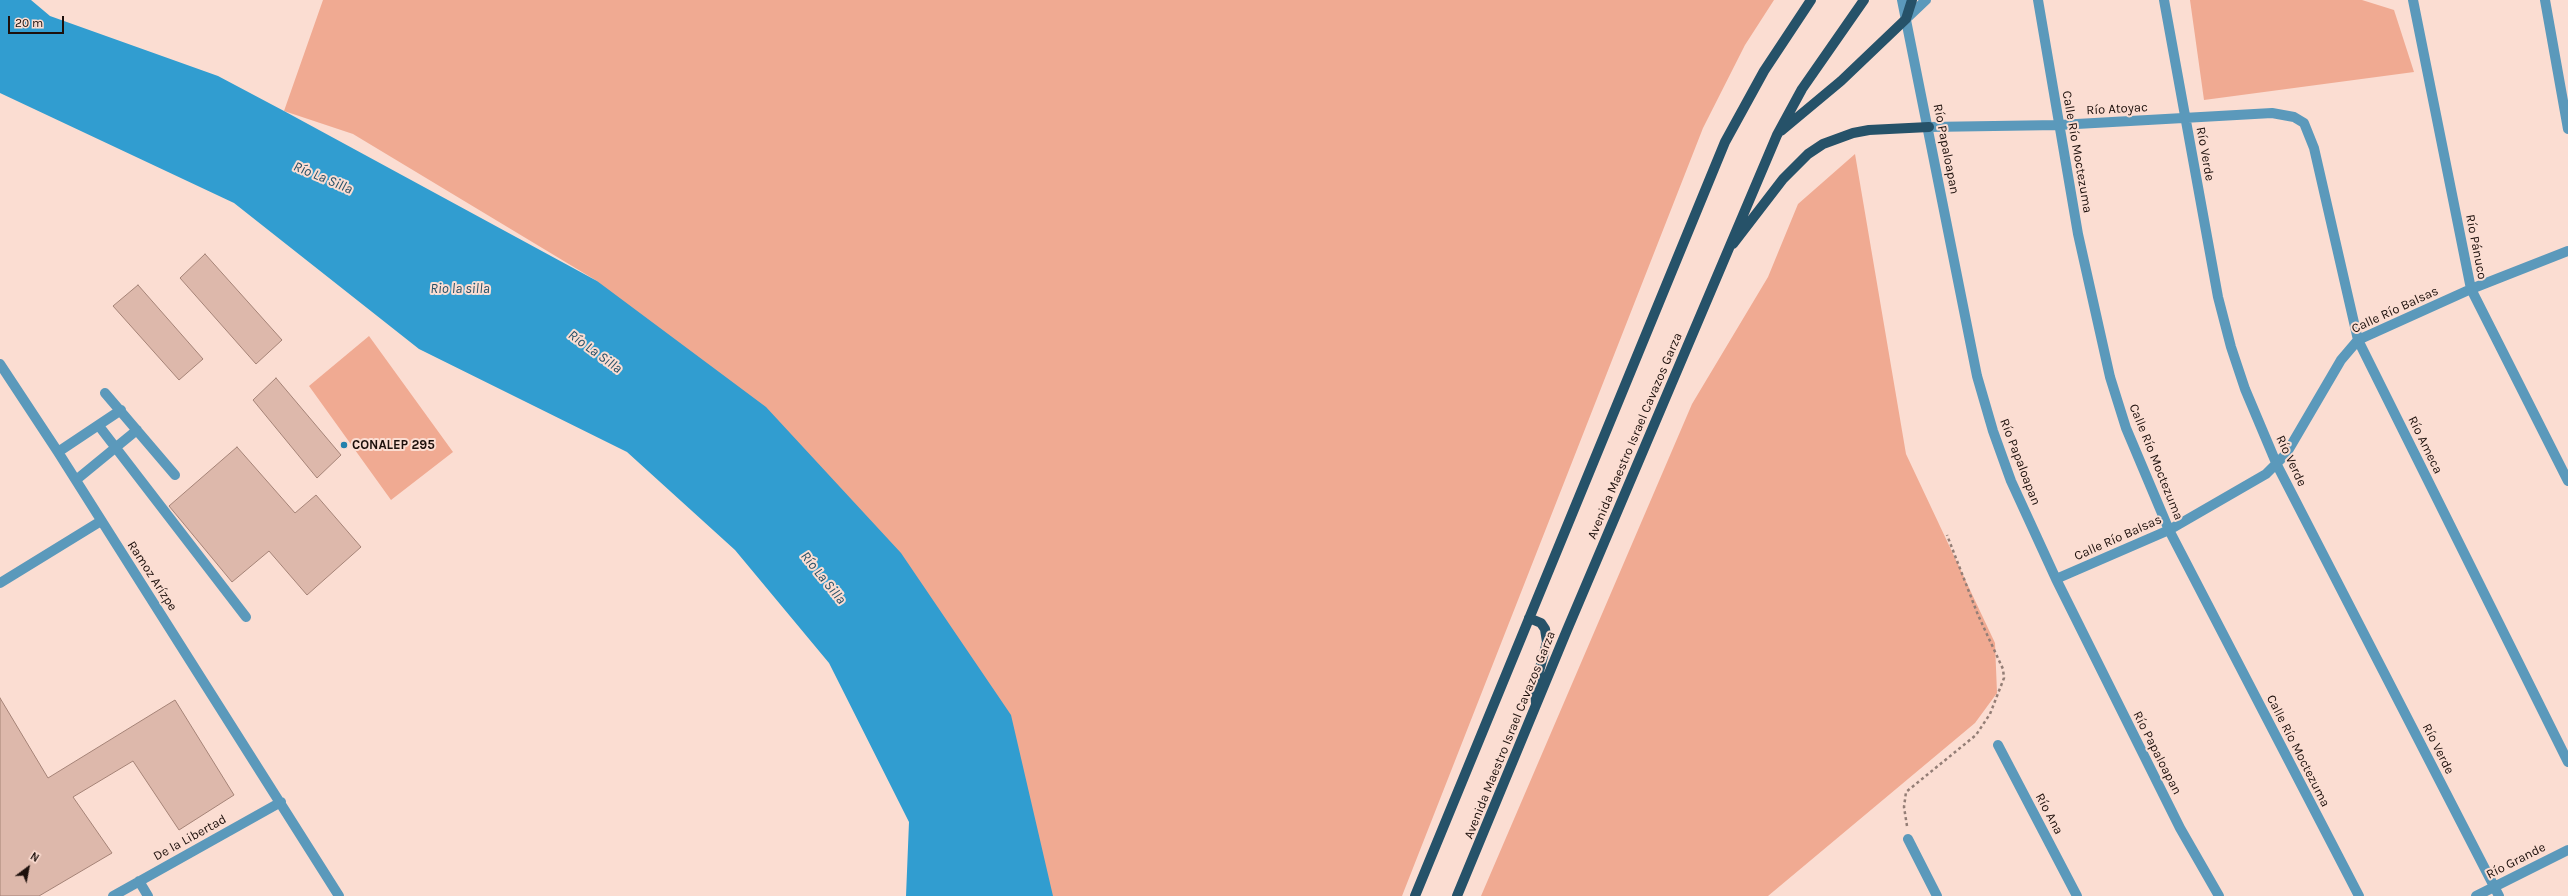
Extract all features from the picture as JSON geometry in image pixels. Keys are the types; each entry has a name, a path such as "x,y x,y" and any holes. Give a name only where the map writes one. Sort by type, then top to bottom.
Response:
{"main road":[{"name":"Avenida Maestro Israel Cavazos Garza","path":"1415,896 1725,142 1764,71 1811,0"},
{"name":"Avenida Maestro Israel Cavazos Garza","path":"1457,896 1726,253 1777,135 1802,89 1864,0"},
{"path":"1777,135 1841,81 1906,19 1912,0"},
{"path":"1726,253 1784,179 1808,154 1823,144 1853,133 1869,130 1928,127"},
{"path":"1529,618 1541,623 1545,629 1547,642 1535,686 1536,706"}],"street":[{"name":"Río Papaloapan","path":"1902,0 1977,376 2011,481 2056,579 2180,828 2219,896"},
{"path":"1906,19 1926,0"},
{"name":"Calle Río Moctezuma","path":"2038,0 2078,234 2110,378 2126,428 2168,530 2359,896"},
{"name":"Río Verde","path":"2164,0 2218,297 2230,347 2277,465 2496,892"},
{"name":"Río Pánuco","path":"2413,0 2471,289 2568,481"},
{"path":"2546,0 2568,129"},
{"name":"Río Atoyac","path":"1928,127 2059,125 2282,113 2304,124"},
{"name":"Río Ameca","path":"2304,124 2314,148 2358,340 2568,762"},
{"name":"Calle Río Balsas","path":"2056,579 2168,530 2252,483 2277,465 2295,440 2341,360 2358,340 2471,289 2568,251"},
{"name":"Ramoz Arízpe","path":"0,364 76,480 281,802 339,896"},
{"path":"106,393 175,475"},
{"path":"58,452 121,410"},
{"path":"99,426 246,617"},
{"path":"76,480 137,430"},
{"path":"0,583 101,521"},
{"name":"Río Ana","path":"1998,745 2077,896"},
{"name":"De la Libertad","path":"113,896 281,802"},
{"path":"1908,838 1937,896"},
{"name":"Río Grande","path":"2476,896 2496,892 2568,850"},
{"path":"139,881 148,896"}],"path":[{"path":"1908,838 1904,807 1906,792 1976,735 1990,714 2004,678 2003,669 1978,615 1947,535"}],"shaded area":[{"path":"323,0 1774,0 1745,45 1703,128 1402,896 1003,896 597,281 353,134 284,111"},
{"path":"2190,0 2362,0 2394,10 2414,72 2204,100"},
{"path":"1855,154 1906,454 1995,643 1997,693 1975,723 1768,896 1481,896 1692,404 1768,277 1798,204"},
{"path":"369,336 453,452 391,500 309,386"}],"water":[{"name":"Rio la silla","path":"0,0 31,0 50,16 218,76 284,111 597,281 766,407 901,553 1011,715 1053,896 906,896 909,822 829,663 735,550 627,452 419,349 234,203 0,93"}],"building":[{"path":"205,254 282,340 256,364 180,278"},
{"path":"138,285 203,359 179,380 113,306"},
{"path":"276,378 341,455 317,478 253,400"},
{"path":"237,447 295,513 316,495 361,547 307,595 269,551 232,582 169,506"},
{"path":"0,698 48,778 175,700 234,795 179,830 133,761 73,797 112,853 39,896 0,896"}],"place":[{"name":"CONALEP 295","path":"344,445"}],"water label":[{"name":"Río La Silla","path":"323,178"},
{"name":"Río La Silla","path":"595,352"},
{"name":"Río La Silla","path":"823,578"}]}
